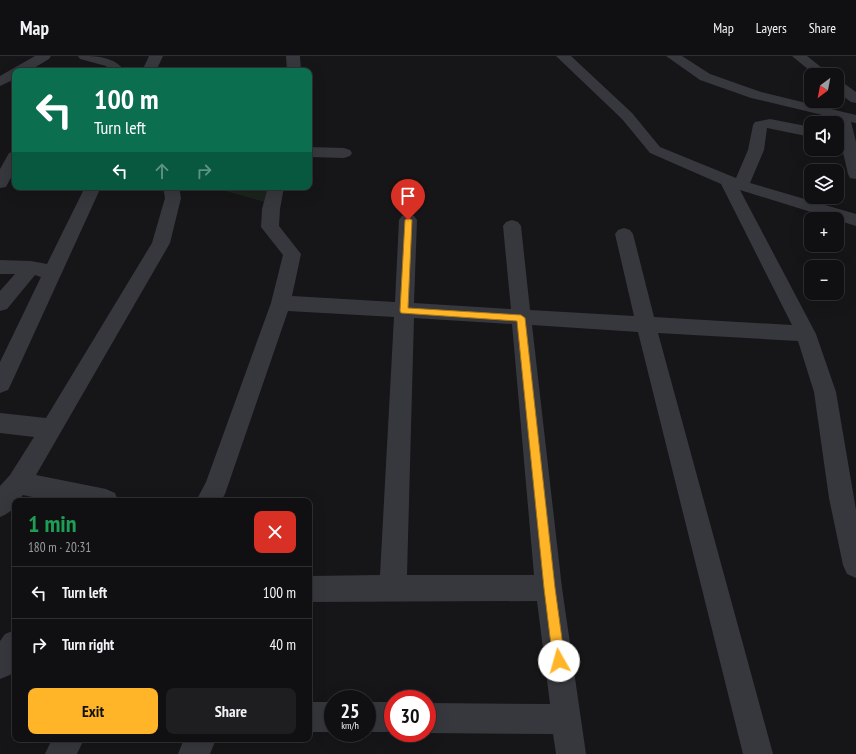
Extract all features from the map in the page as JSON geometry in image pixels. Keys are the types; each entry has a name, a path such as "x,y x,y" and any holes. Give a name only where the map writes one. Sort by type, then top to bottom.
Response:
{"street":[{"path":"24,68 44,56"},
{"path":"85,56 111,63 115,68"},
{"path":"150,68 156,56"},
{"path":"293,56 294,68"},
{"path":"563,56 627,116 655,150 734,183 856,220"},
{"path":"673,56 705,77 756,95 849,117 844,133"},
{"path":"799,56 815,68"},
{"path":"0,82 12,75"},
{"path":"844,90 856,99"},
{"path":"734,183 756,150 760,125 770,123 804,130"},
{"path":"844,144 856,174"},
{"path":"312,152 344,153"},
{"path":"0,183 12,161"},
{"path":"734,183 806,334 825,392 841,498 856,565"},
{"path":"0,384 92,190"},
{"path":"0,505 18,483 52,429 161,243 172,198 171,190"},
{"path":"210,498 216,486 281,303 292,254 270,227 271,210 275,190"},
{"path":"393,590 408,220"},
{"path":"512,226 549,588 571,754"},
{"path":"624,234 646,325 758,754"},
{"path":"0,267 31,268 52,272"},
{"path":"0,304 31,268"},
{"path":"281,303 806,334"},
{"path":"0,423 52,429"},
{"path":"18,483 91,498"},
{"path":"312,589 393,590 549,588"},
{"path":"0,665 12,648"},
{"path":"312,716 324,717"},
{"path":"436,718 567,719"},
{"path":"60,754 67,742"},
{"path":"193,754 199,742"}],"shaded area":[{"path":"222,190 280,190 279,206"}],"route":[{"path":"408,220 404,311 521,318 549,588 559,661"}]}
